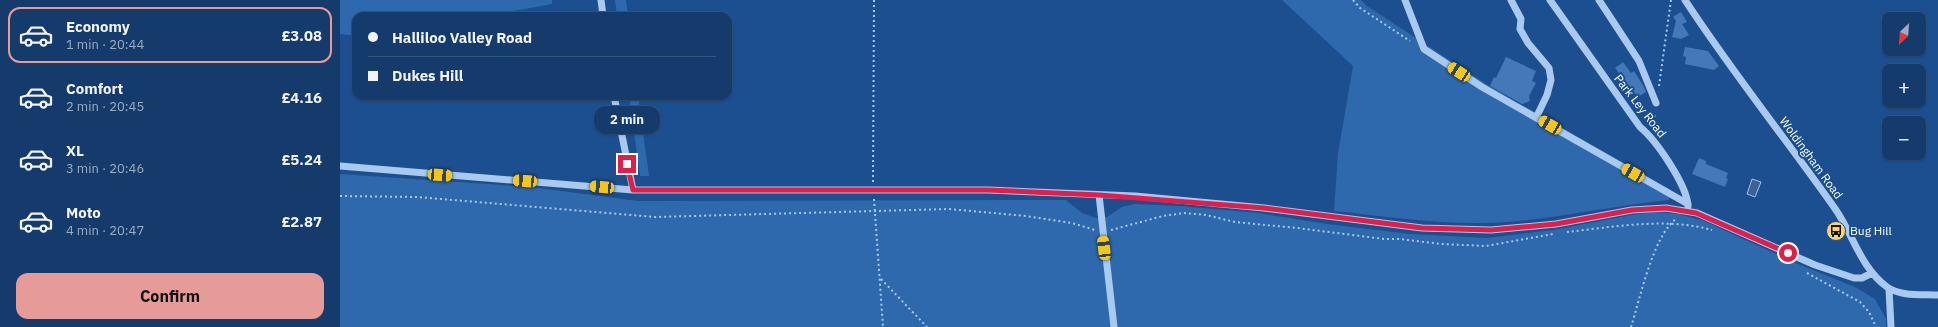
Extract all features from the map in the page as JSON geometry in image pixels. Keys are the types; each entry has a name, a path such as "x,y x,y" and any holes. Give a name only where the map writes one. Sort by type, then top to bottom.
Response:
{"street":[{"path":"600,0 602,12"},
{"path":"1405,0 1424,49 1482,87 1687,207 1815,265 1854,278 1867,276 1872,273"},
{"path":"1511,0 1521,19 1520,30 1528,43 1550,68 1551,80 1547,95 1536,118"},
{"name":"Park Ley Road","path":"1550,0 1640,127 1651,136 1680,179 1687,207"},
{"path":"1599,0 1639,61 1656,103"},
{"name":"Woldingham Road","path":"1685,0 1715,46 1837,212 1872,273 1889,289 1908,294 1938,295"},
{"path":"615,100 633,190"},
{"path":"340,166 633,190 988,190 1099,195 1264,208 1422,228 1491,230 1556,224 1632,210 1687,207"},
{"path":"1099,195 1114,327"},
{"path":"1889,289 1891,327"}],"path":[{"path":"874,0 873,190 876,212 883,327"},
{"path":"1353,0 1360,8 1424,49"},
{"path":"1651,136 1671,0"},
{"path":"340,196 417,196 655,217 949,209 1026,216 1072,223 1102,232"},
{"path":"1631,327 1655,252 1668,225 1704,228 1717,232"},
{"path":"1803,270 1860,302 1869,312 1876,327"},
{"path":"880,279 927,327"}],"shaded area":[{"path":"340,0 552,0 552,4 508,12 352,12 352,36 340,34"},
{"path":"615,0 626,0 628,12 616,12"},
{"path":"1282,0 1361,0 1367,6 1489,86 1671,190 1669,200 1530,220 1483,223 1427,221 1334,211 1338,153 1353,66"},
{"path":"630,100 639,100 649,176 640,176"},
{"path":"340,174 531,187 638,201 1066,200 1082,213 1096,218 1107,217 1122,207 1134,204 1180,206 1258,213 1327,224 1410,234 1487,238 1553,230 1631,215 1656,212 1678,214 1704,221 1798,264 1855,287 1875,299 1886,319 1886,327 340,327"},
{"path":"1752,179 1761,182 1755,197 1747,194"}],"building":[{"path":"1681,12 1687,22 1682,24 1689,35 1681,39 1672,37 1676,21 1673,17"},
{"path":"1685,47 1708,51 1719,66 1714,70 1685,64 1686,57 1683,56"},
{"path":"1506,57 1536,71 1532,81 1536,83 1529,96 1530,101 1522,104 1490,86 1494,77 1496,78"},
{"path":"1623,62 1631,73 1634,71 1644,87 1646,92 1638,97 1615,68"},
{"path":"1699,158 1706,161 1706,164 1728,173 1726,178 1728,179 1725,187 1692,174"}],"place":[{"name":"Bug Hill","path":"1836,231"}],"route":[{"path":"627,164 633,190 988,190 1135,196 1264,208 1422,228 1491,230 1556,224 1632,210 1666,208 1687,210 1708,217 1788,253"}]}
